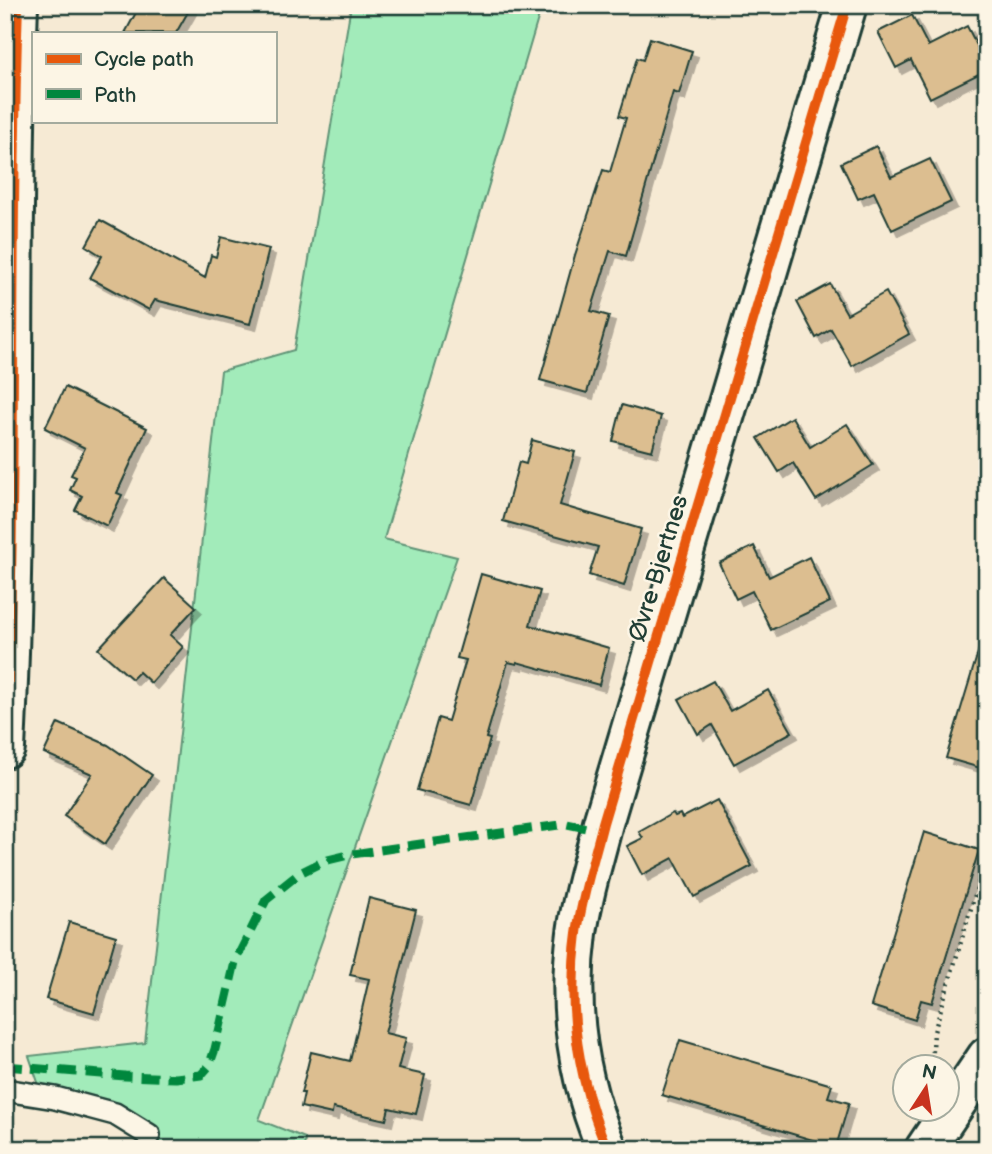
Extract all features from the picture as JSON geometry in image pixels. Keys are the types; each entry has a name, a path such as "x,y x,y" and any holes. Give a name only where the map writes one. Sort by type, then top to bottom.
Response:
{"street":[{"path":"6,729 10,97 18,5"},
{"name":"Øvre Bjertnes","path":"607,1149 592,1111 580,1062 573,1016 573,973 585,890 847,5"},
{"path":"925,1149 987,1057"}],"lane":[{"path":"5,1090 55,1098 115,1114 149,1135"}],"path":[{"path":"933,1052 934,1032 987,855"}],"green space":[{"path":"351,5 542,5 384,539 457,557 259,1120 305,1138 304,1149 153,1149 126,1110 42,1094 29,1056 145,1043 221,371 294,350"}],"building":[{"path":"140,5 192,5 177,32 126,32"},
{"path":"912,15 928,46 967,26 987,70 930,98 911,60 896,68 878,32"},
{"path":"650,38 692,51 679,94 673,92 626,256 610,251 591,311 609,316 587,393 540,380 575,255 603,170 610,172 626,118 619,116 637,58 643,60"},
{"path":"876,146 891,177 930,159 951,202 892,230 874,192 858,199 841,163"},
{"path":"100,220 205,278 211,255 216,257 221,237 269,249 250,324 155,300 149,310 90,278 102,256 86,246"},
{"path":"830,284 847,314 886,292 909,334 852,366 831,329 816,338 797,302"},
{"path":"65,387 147,428 117,493 122,495 107,526 75,510 82,496 70,490 76,477 71,475 85,448 45,428"},
{"path":"622,405 661,416 652,451 613,441"},
{"path":"792,417 810,447 847,424 873,465 816,500 793,463 779,472 758,438"},
{"path":"532,440 575,452 560,505 641,529 624,586 589,575 598,547 503,521 519,462 526,464"},
{"path":"754,546 769,577 809,557 830,602 771,630 752,591 736,599 719,563"},
{"path":"481,574 540,591 530,625 609,648 599,685 517,662 508,662 486,738 490,739 471,805 417,790 438,718 448,721 466,660 457,658"},
{"path":"164,578 196,607 170,635 183,647 151,683 139,672 132,679 98,649"},
{"path":"979,649 987,650 987,770 946,758"},
{"path":"713,681 730,711 768,690 792,732 734,764 712,725 698,734 679,699"},
{"path":"58,723 108,745 152,775 105,844 64,816 92,774 44,753"},
{"path":"717,800 752,866 694,897 673,858 642,875 627,846 643,838 639,832 673,813 675,816 680,814 682,818"},
{"path":"924,832 979,850 932,1003 921,1000 915,1020 871,1006"},
{"path":"369,898 416,910 385,1033 406,1038 398,1069 425,1075 416,1114 389,1108 386,1120 333,1108 332,1114 301,1107 304,1093 301,1093 311,1052 350,1061 369,979 350,975"},
{"path":"69,922 116,936 94,1013 46,999"},
{"path":"680,1040 832,1085 828,1097 849,1103 836,1147 662,1095"}],"marked path":[{"path":"5,1066 125,1076 176,1078 201,1075 209,1066 215,1049 235,962 266,900 300,873 324,861 353,854 421,844 567,824 601,831"}],"cycle path":[{"path":"5,748 11,563 18,5"},
{"path":"607,1149 582,1070 574,1016 574,961 582,905 603,823 847,5"}]}
